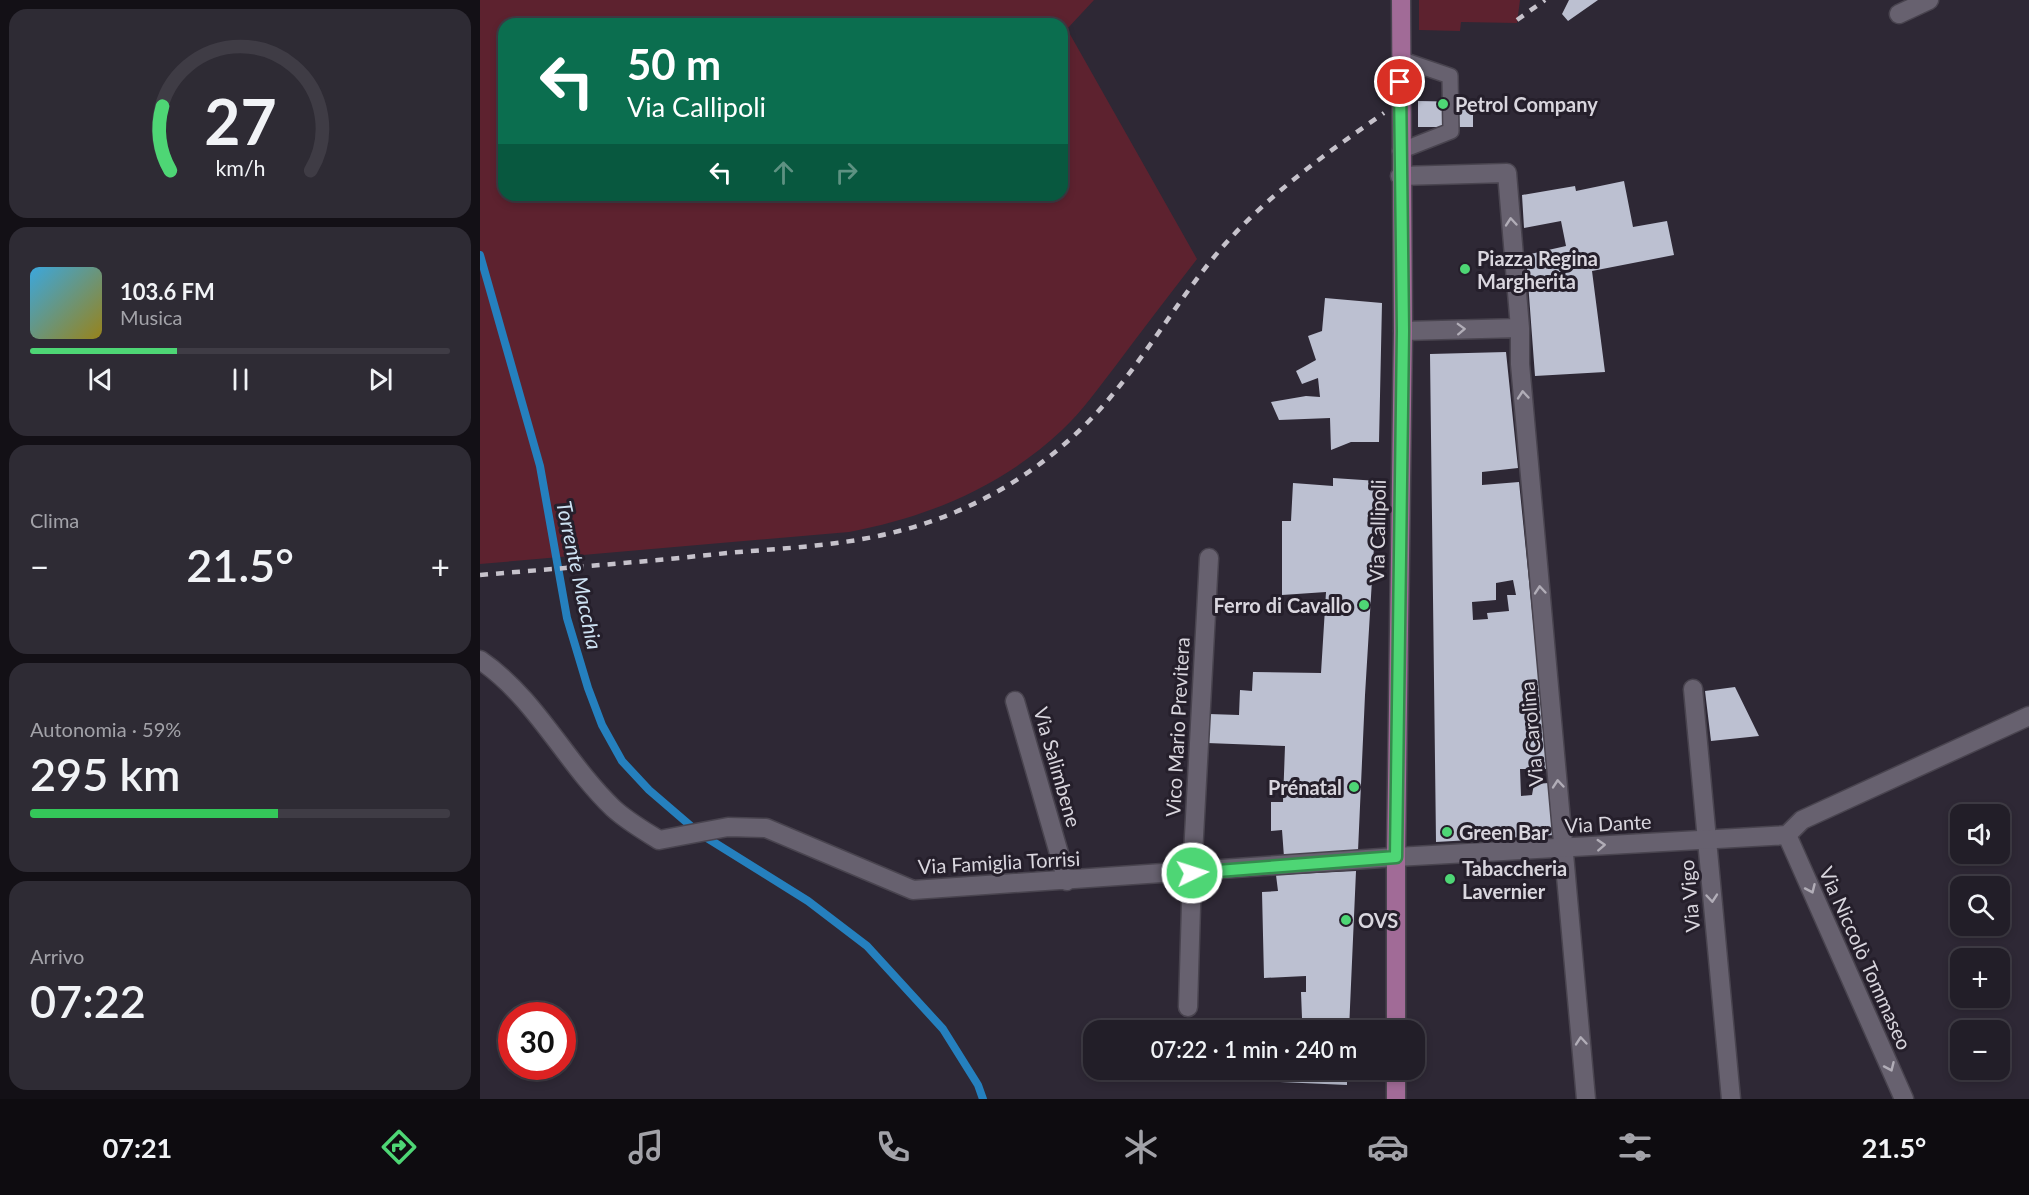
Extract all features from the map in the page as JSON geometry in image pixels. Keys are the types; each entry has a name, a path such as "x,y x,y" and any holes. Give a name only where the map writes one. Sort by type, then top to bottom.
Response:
{"main road":[{"name":"Via Callipoli","path":"1396,1020 1403,331 1400,176 1401,0"},
{"path":"1396,1080 1396,1099"}],"street":[{"path":"1899,14 1929,0"},
{"name":"Via Carolina","path":"1400,176 1507,173 1520,328 1520,364 1586,1099"},
{"path":"1403,331 1520,328"},
{"name":"Vico Mario Previtera","path":"1188,1007 1192,873 1209,558"},
{"name":"Via Famiglia Torrisi","path":"480,660 498,672 519,695 612,807 633,825 659,840 728,827 766,828 913,890 1192,873 1396,857"},
{"name":"Via Vigo","path":"1693,688 1731,1099"},
{"name":"Via Salimbene","path":"1015,701 1067,881"},
{"path":"1787,835 1802,820 2029,716"},
{"name":"Via Dante","path":"1396,857 1787,835"},
{"name":"Via Niccolò Tommaseo","path":"1787,835 1904,1099"}],"lane":[{"path":"1400,151 1451,131 1450,75 1401,59"}],"shaded area":[{"path":"480,0 1094,0 1068,28 1068,18 498,18 498,201 1068,201 1068,31 1197,259 1076,416 1038,451 988,484 962,497 907,518 849,532 480,564"},
{"path":"1419,0 1520,0 1517,23 1461,22 1460,31 1419,30"}],"building":[{"path":"1569,0 1598,0 1568,21 1562,14"},
{"path":"1418,101 1473,102 1473,127 1418,127"},
{"path":"1624,181 1633,227 1667,221 1674,255 1592,271 1605,372 1535,376 1526,255 1566,246 1561,221 1524,228 1522,195 1575,186 1576,191"},
{"path":"1325,298 1382,303 1379,442 1351,442 1331,450 1330,418 1279,420 1271,402 1306,396 1320,397 1318,378 1302,384 1296,371 1316,360 1308,336 1322,331"},
{"path":"1506,352 1518,468 1482,472 1482,485 1519,482 1548,769 1520,769 1521,796 1532,795 1534,784 1549,783 1554,835 1436,842 1430,354","holes":["1513,580 1516,595 1507,595 1509,611 1487,613 1488,619 1473,620 1472,602 1496,600 1496,583"]},
{"path":"1333,478 1378,481 1358,851 1284,857 1282,830 1271,831 1271,802 1283,802 1285,746 1207,743 1209,714 1239,715 1240,690 1252,691 1253,672 1321,673 1326,592 1282,595 1282,521 1291,521 1293,483 1333,486"},
{"path":"1735,687 1759,736 1711,741 1705,691"},
{"path":"1356,871 1349,1020 1285,1020 1285,1018 1302,1018 1301,992 1306,992 1306,976 1264,978 1262,892 1278,891 1276,875"},
{"path":"1280,1080 1347,1080 1347,1085 1280,1082"}],"waterway":[{"name":"Torrente Macchia","path":"480,255 540,466 567,618 588,688 602,725 622,761 649,790 699,833 808,901 867,946 943,1029 978,1085 983,1099"}],"railway":[{"path":"1517,20 1545,0"},
{"path":"480,575 835,543 899,531 976,503 1001,490 1047,459 1088,422 1125,379 1208,265 1244,224 1302,173 1384,113"}],"place":[{"name":"Petrol Company","path":"1443,104"},
{"name":"Piazza Regina Margherita","path":"1465,269"},
{"name":"Ferro di Cavallo","path":"1364,605"},
{"name":"Prénatal","path":"1354,787"},
{"name":"Green Bar","path":"1447,832"},
{"name":"Tabaccheria Lavernier","path":"1450,879"},
{"name":"OVS","path":"1346,920"}],"route":[{"path":"1192,873 1396,857 1403,331 1400,82"}]}
